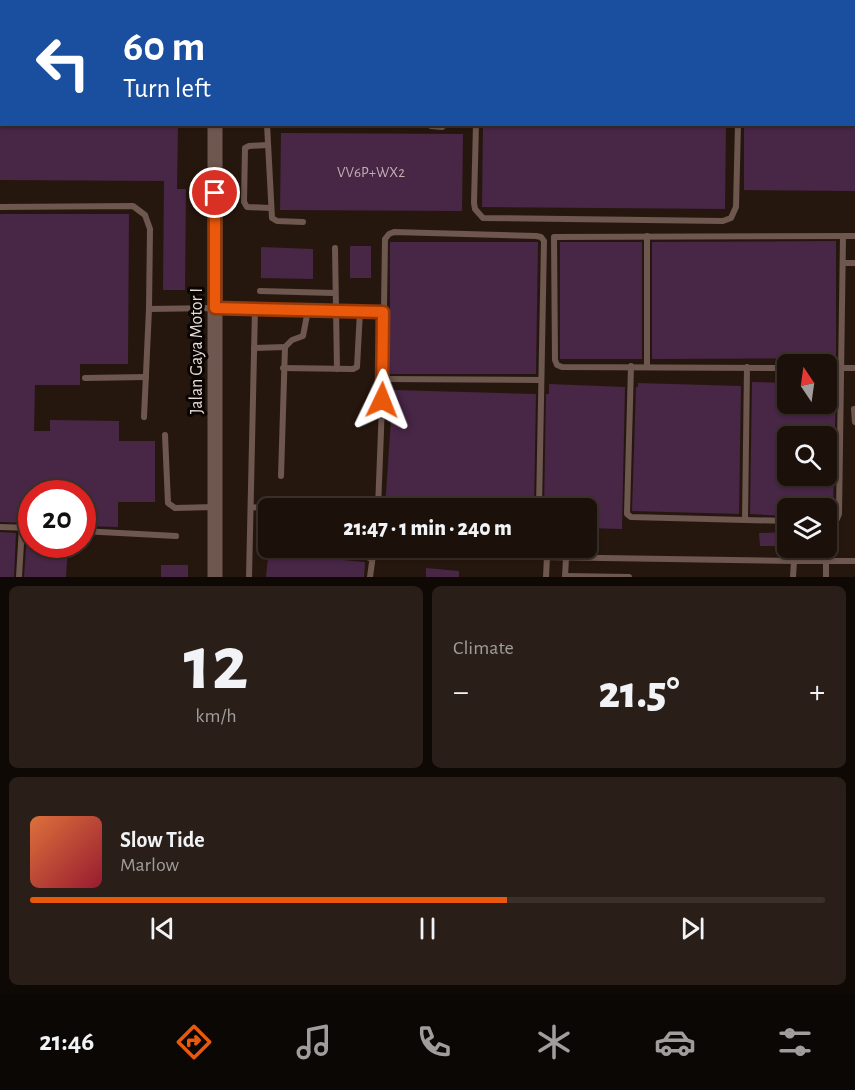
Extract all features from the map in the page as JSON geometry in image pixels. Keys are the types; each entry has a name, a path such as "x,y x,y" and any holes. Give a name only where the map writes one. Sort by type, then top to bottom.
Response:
{"street":[{"name":"Jalan Gaya Motor I","path":"215,126 215,577"}],"lane":[{"path":"267,126 272,218 277,221 303,222"},
{"path":"477,126 474,203 475,209 483,218 723,221 731,218 736,207 738,126"},
{"path":"267,145 245,148 244,202 247,207 272,208"},
{"path":"0,207 133,206 145,215 150,229 144,417"},
{"path":"378,498 385,239 394,232 541,237 544,241 539,498"},
{"path":"777,368 562,367 557,365 555,360 553,240 557,235 855,236"},
{"path":"647,236 647,366"},
{"path":"837,519 839,514 843,237"},
{"path":"335,248 337,369"},
{"path":"843,263 855,263"},
{"path":"260,291 334,293"},
{"path":"149,309 215,308 383,312"},
{"path":"249,577 255,309"},
{"path":"281,476 285,347 292,340 303,336 308,310"},
{"path":"283,368 353,369 357,367 360,311"},
{"path":"254,348 285,347"},
{"path":"631,366 627,514 631,517 777,521"},
{"path":"745,520 747,368"},
{"path":"837,369 855,368"},
{"path":"85,378 146,377"},
{"path":"382,379 542,380"},
{"path":"854,409 855,422"},
{"path":"165,435 168,503 175,508 215,507"},
{"path":"251,507 258,507"},
{"path":"0,527 18,527"},
{"path":"96,532 176,536"},
{"path":"19,577 20,558"},
{"path":"546,577 547,558"},
{"path":"629,577 565,577 566,558 855,561"},
{"path":"370,577 372,559"},
{"path":"826,560 826,577"},
{"path":"793,577 794,561"}],"building":[{"path":"0,126 178,126 177,189 186,189 185,290 163,290 164,181 0,180"},
{"path":"483,126 726,126 725,209 482,207"},
{"path":"744,126 855,126 855,191 744,190"},
{"path":"281,133 463,134 462,211 280,210"},
{"path":"0,214 129,214 128,364 80,364 80,385 35,385 34,431 50,431 50,420 119,421 119,441 155,441 155,502 118,502 118,527 96,526 96,480 18,480 18,523 0,522"},
{"path":"836,241 836,354 777,354 777,358 652,359 652,242"},
{"path":"390,242 538,242 536,374 390,374"},
{"path":"560,242 642,242 642,359 560,359"},
{"path":"350,246 371,246 371,278 350,278"},
{"path":"261,247 313,249 313,279 261,278"},
{"path":"752,382 777,383 777,414 835,414 835,426 777,426 777,486 834,486 833,498 777,498 777,515 750,514"},
{"path":"638,383 741,386 739,514 632,511 636,387"},
{"path":"549,384 625,387 622,529 597,528 597,498 544,498 546,394 549,394"},
{"path":"393,390 536,394 534,498 386,498"},
{"path":"0,532 16,533 14,577 0,577"},
{"path":"777,532 777,546 760,546 759,533"},
{"path":"25,558 67,558 66,577 24,577"},
{"path":"268,558 343,558 343,560 365,562 364,577 266,577"},
{"path":"161,565 188,565 188,577 161,577"},
{"path":"426,568 459,571 459,577 426,577"}],"route":[{"path":"215,193 215,308 383,312 382,400"}]}
